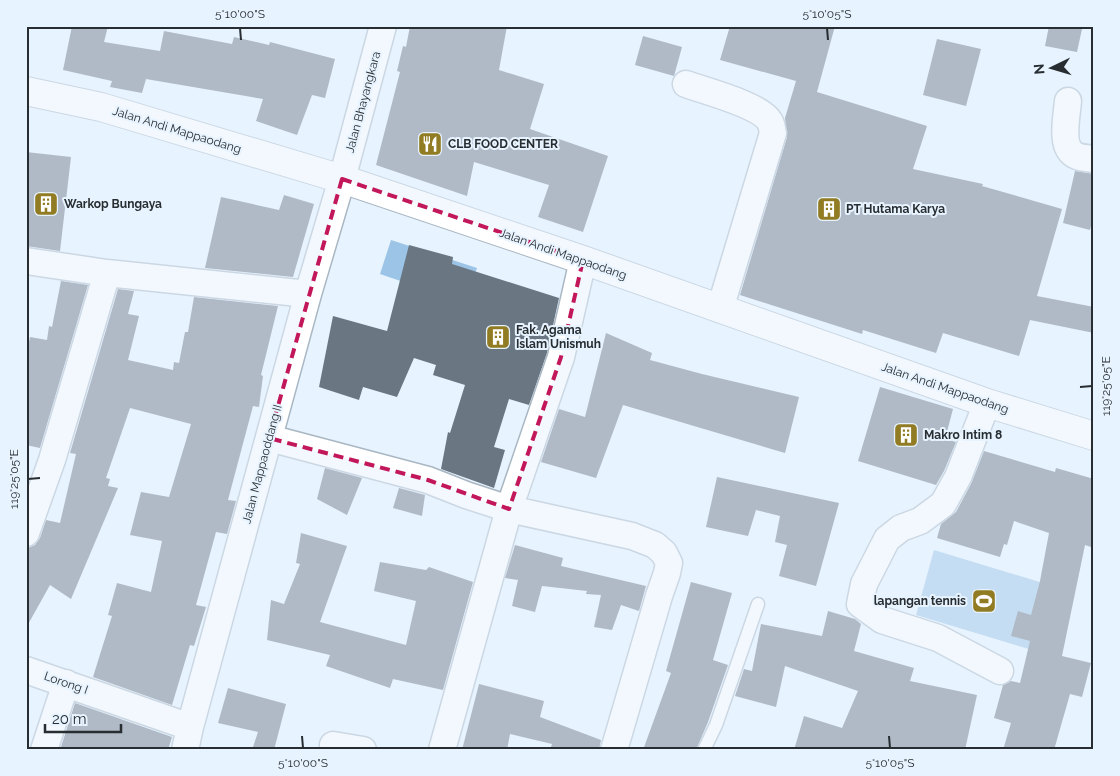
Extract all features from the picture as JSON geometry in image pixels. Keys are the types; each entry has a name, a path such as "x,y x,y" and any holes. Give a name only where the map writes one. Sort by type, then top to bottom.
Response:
{"street":[{"name":"Jalan Bhayangkara","path":"342,179 384,26"},
{"path":"686,84 753,107 770,122 773,133 720,309"},
{"name":"Jalan Andi Mappaodang","path":"26,91 101,107 342,179 582,260 988,403 1094,436"},
{"path":"1068,101 1065,129 1066,142 1070,152 1077,156 1094,159"},
{"name":"Jalan Mappaoddang II","path":"188,738 308,294 342,179"},
{"path":"442,750 509,509 561,357 582,260"},
{"path":"26,261 107,273 308,294"},
{"path":"26,533 52,460 107,273"},
{"path":"988,403 958,477 943,504 920,521 901,528 887,539 864,584 860,604 882,620 938,638 1000,671"},
{"path":"269,438 428,480 509,509 632,536 655,545 664,553 669,563 667,572 614,750"},
{"name":"Lorong I","path":"26,670 66,683 188,738"},
{"path":"44,750 66,683"},
{"path":"333,744 363,750"}],"lane":[{"path":"704,750 716,725 758,604"}],"highlighted area":[{"path":"342,179 583,260 561,357 509,509 428,480 269,438"}],"shaded area":[{"path":"391,240 477,268 465,303 380,274"},
{"name":"lapangan tennis","path":"934,550 1053,586 1032,650 916,615"}],"building":[{"path":"72,26 108,26 104,42 160,51 164,31 232,44 234,37 269,45 270,42 335,59 325,98 312,95 297,135 256,121 263,99 146,79 142,93 110,87 112,81 63,70"},
{"path":"410,26 507,26 499,70 544,84 530,129 608,156 583,232 538,217 549,185 474,162 467,196 376,165 400,72 397,71 403,46 406,47"},
{"path":"730,26 835,26 817,92 927,126 913,169 983,184 982,186 1062,209 1037,296 1094,307 1094,333 1030,320 1019,356 943,333 936,353 863,330 862,334 740,295 787,137 785,118 796,81 720,60"},
{"path":"1049,26 1067,26 1082,29 1077,52 1045,46"},
{"path":"643,36 682,47 674,76 635,65"},
{"path":"937,39 981,49 966,106 923,95"},
{"name":"Warkop Bungaya","path":"26,152 71,157 60,251 26,246"},
{"path":"1075,171 1094,174 1094,214 1090,230 1063,223"},
{"path":"284,195 314,204 293,277 205,268 221,197 279,210"},
{"path":"409,245 453,257 452,264 559,298 547,353 529,405 509,399 494,447 505,450 494,488 441,469 448,432 450,433 465,385 433,375 436,365 414,358 397,397 363,387 359,400 319,387 333,316 387,331"},
{"path":"61,281 88,285 40,448 26,445 26,357 30,337 47,340 49,326 52,327"},
{"path":"118,289 134,291 128,314 139,316 128,360 173,370 174,362 179,363 185,332 188,332 194,297 278,306 261,375 263,376 259,407 253,406 228,500 236,501 227,534 216,532 196,605 206,607 194,646 190,645 172,705 93,677 112,616 108,615 117,583 151,592 162,541 130,535 141,492 169,497 191,424 130,408 106,478 110,479 108,486 118,488 71,599 50,585 26,628 26,553 28,548 35,545 40,538 46,520 60,523 76,454 70,453"},
{"path":"606,333 652,353 650,360 799,397 785,453 623,405 596,478 541,462 559,409 585,417"},
{"name":"Makro Intim 8","path":"880,387 953,409 945,439 956,442 936,485 858,461"},
{"path":"984,451 1055,472 1056,468 1094,479 1094,548 1085,545 1062,656 1091,663 1082,697 1070,694 1054,750 1003,750 1011,723 994,718 1003,685 1011,681 1020,683 1030,641 1011,636 1018,611 1031,615 1040,581 1049,533 1014,521 1007,545 1004,544 1000,557 937,538 941,524 956,512 971,484"},
{"path":"325,468 362,478 347,515 317,499"},
{"path":"717,477 839,503 816,586 779,576 787,545 775,542 780,516 756,510 748,536 706,527"},
{"path":"399,488 425,495 422,516 393,508"},
{"path":"301,533 347,546 320,622 406,645 416,601 374,591 380,562 426,570 429,567 473,582 443,690 393,679 390,688 326,666 330,655 267,640 271,600 284,604 300,564 296,563"},
{"path":"515,545 563,558 561,566 646,586 639,611 621,605 612,630 594,627 601,595 586,594 587,591 542,586 535,612 512,606 518,580 505,578"},
{"path":"691,582 732,593 713,660 728,665 696,750 643,750 671,673 666,671"},
{"path":"828,611 855,619 861,624 854,651 914,668 910,681 977,695 965,750 794,750 804,716 842,728 858,691 785,666 776,707 735,696 744,669 752,671 761,624 822,636"},
{"path":"479,684 544,701 540,717 601,740 599,750 550,750 552,744 510,734 507,750 462,750"},
{"path":"228,688 286,704 274,750 252,750 258,732 218,723"},
{"path":"75,703 172,737 168,750 60,750"}],"place":[{"name":"CLB FOOD CENTER","path":"430,144"},
{"name":"Warkop Bungaya","path":"46,204"},
{"name":"PT Hutama Karya","path":"829,209"},
{"name":"Fak. Agama Islam Unismuh","path":"498,337"},
{"name":"Makro Intim 8","path":"906,435"},
{"name":"lapangan tennis","path":"984,601"}]}
